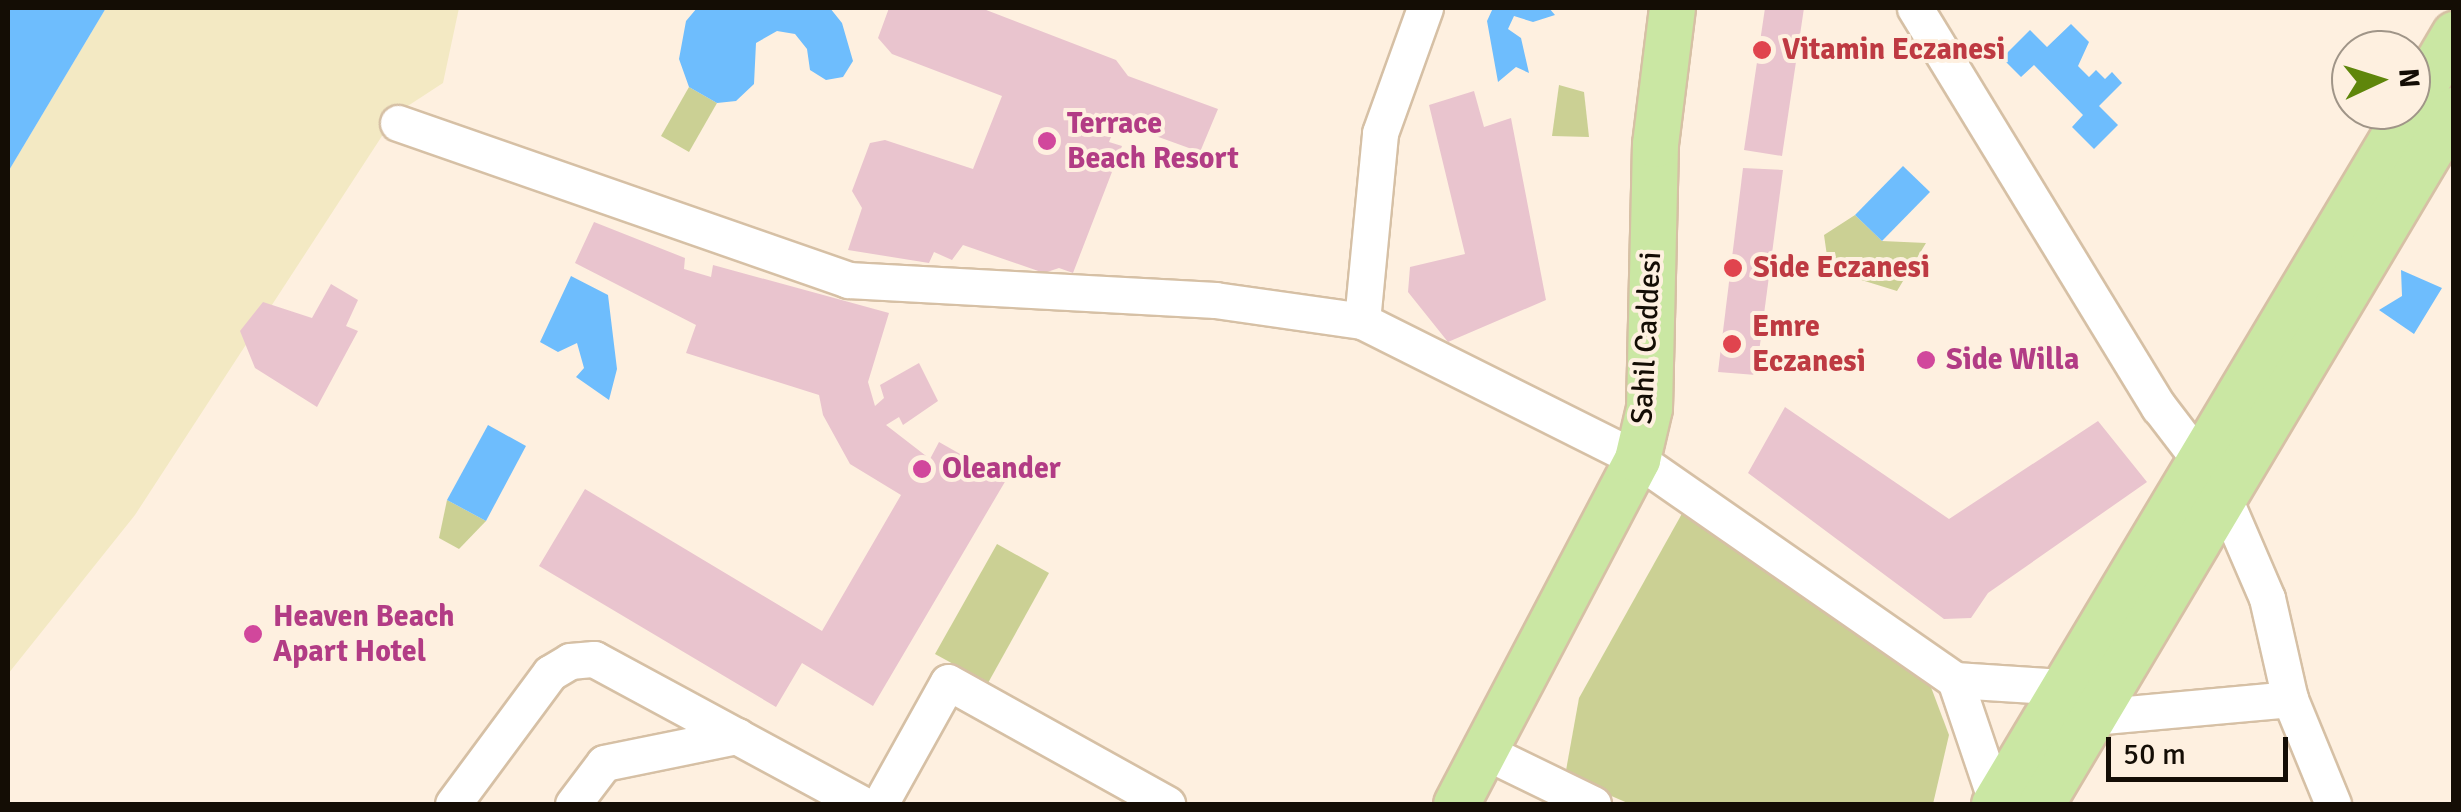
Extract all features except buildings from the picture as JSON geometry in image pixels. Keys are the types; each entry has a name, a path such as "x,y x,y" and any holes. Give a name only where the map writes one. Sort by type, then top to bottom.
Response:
{"main road":[{"name":"Sahil Caddesi","path":"1456,804 1638,458 1648,408 1655,144 1672,8"},
{"path":"2431,73 2454,34"},
{"path":"1995,803 2078,702 2223,496 2454,110"},
{"path":"2041,804 2078,702 2198,458 2397,130"},
{"path":"2198,458 2223,496"}],"street":[{"path":"1362,321 1380,132 1425,8"},
{"path":"1915,8 2159,408 2198,458"},
{"path":"398,123 848,280 1215,300 1362,321 1638,458 1955,680 2078,702 2290,699"},
{"path":"2223,496 2267,598 2290,699 2333,804"},
{"path":"453,804 550,672 570,661 594,659 737,736 873,800 948,682 1167,804"},
{"path":"1955,680 1995,803"},
{"path":"573,804 604,763 737,736"},
{"path":"1486,752 1593,804"}],"green space":[{"path":"1559,85 1584,92 1589,137 1552,136"},
{"path":"689,87 717,103 689,152 661,136"},
{"path":"1855,215 1882,241 1926,243 1897,291 1829,270 1824,235"},
{"path":"447,500 486,521 459,549 439,538"},
{"path":"1684,510 1926,674 1949,735 1933,804 1630,804 1565,776 1579,698"},
{"path":"997,544 1049,573 988,683 935,654"}],"sand":[{"path":"106,8 459,8 443,83 397,113 135,515 8,674 8,172"}],"water":[{"path":"8,8 106,8 8,172"},
{"path":"697,8 830,8 842,23 853,61 843,77 826,80 810,70 807,49 795,34 777,31 756,43 754,84 736,101 717,103 689,87 679,59 686,21"},
{"path":"1493,8 1549,8 1555,15 1533,22 1514,16 1508,29 1521,38 1529,73 1516,67 1498,82 1487,21"},
{"path":"2071,24 2089,42 2078,66 2089,77 2096,70 2105,79 2112,72 2122,83 2099,106 2118,125 2094,149 2072,127 2083,115 2034,65 2021,77 2002,58 2030,30 2047,47"},
{"path":"1903,166 1930,192 1882,241 1855,215"},
{"path":"2401,270 2442,288 2414,334 2379,310 2402,296"},
{"path":"571,276 608,295 617,369 609,400 576,377 584,368 577,343 558,352 540,342"},
{"path":"488,425 526,446 486,521 447,500"}],"place":[{"name":"Vitamin Eczanesi","path":"1762,50"},
{"name":"Terrace Beach Resort","path":"1047,141"},
{"name":"Side Eczanesi","path":"1733,268"},
{"name":"Emre Eczanesi","path":"1732,344"},
{"name":"Side Willa","path":"1926,360"},
{"name":"Oleander","path":"922,469"},
{"name":"Heaven Beach Apart Hotel","path":"253,634"}]}
